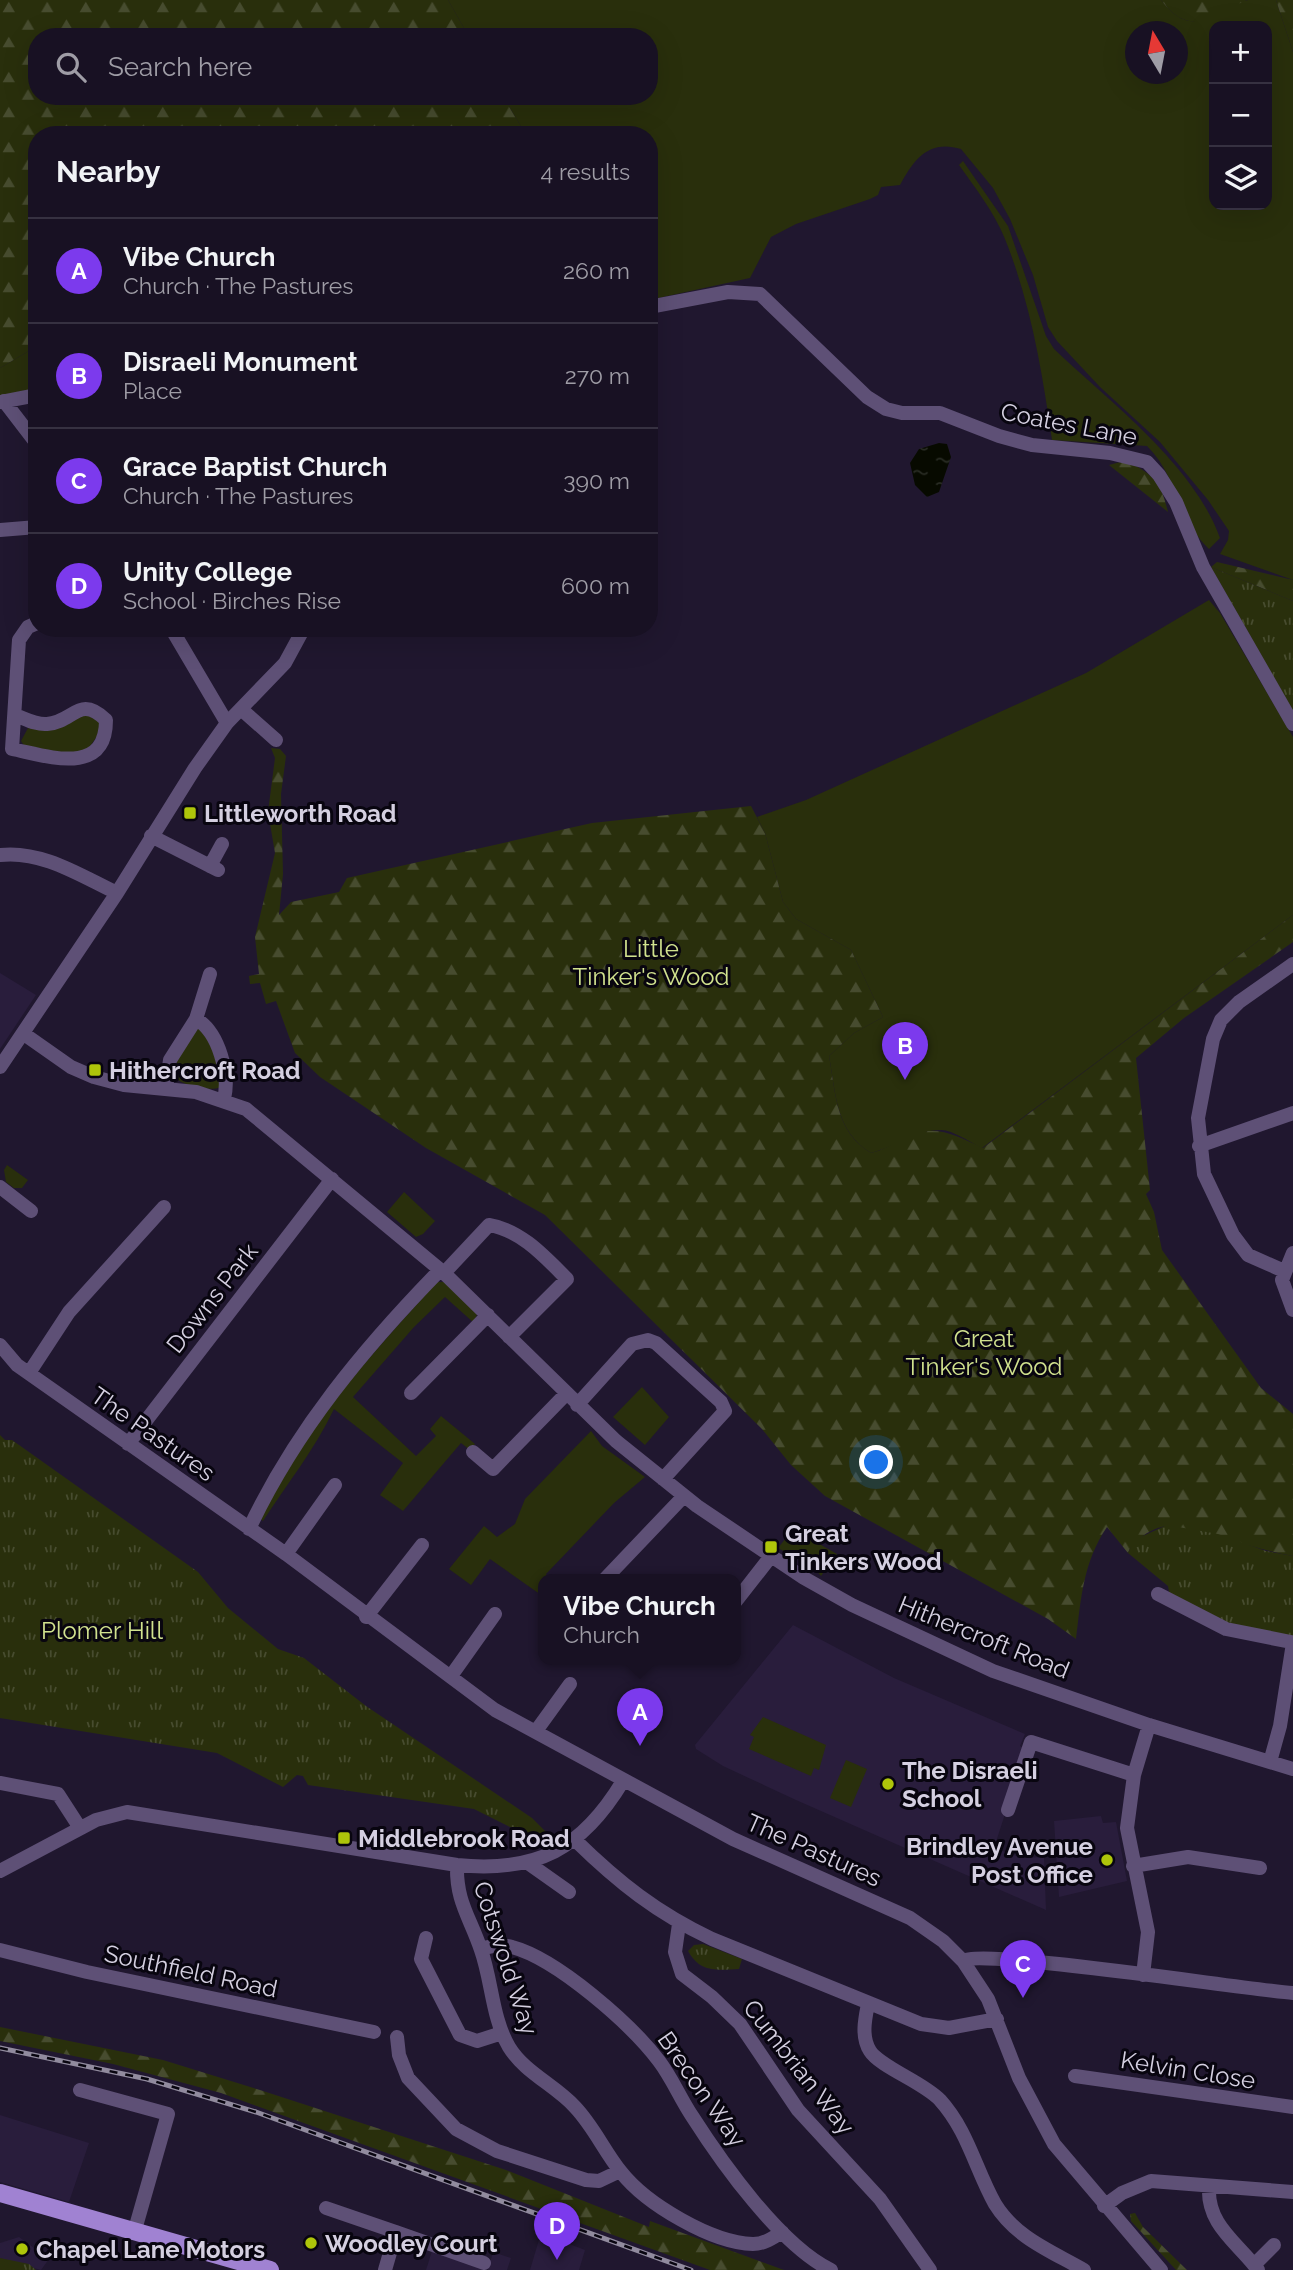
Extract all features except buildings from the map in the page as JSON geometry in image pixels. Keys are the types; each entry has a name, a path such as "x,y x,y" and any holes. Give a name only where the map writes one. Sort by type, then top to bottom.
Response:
{"main road":[{"path":"0,2193 270,2270"}],"street":[{"name":"Coates Lane","path":"658,305 728,292 760,294 867,397 886,409 902,413 940,412 999,436 1032,445 1110,453 1147,462 1176,502 1203,567 1293,724"},
{"path":"2,401 28,397"},
{"path":"2,401 28,432"},
{"path":"0,530 28,528"},
{"path":"15,715 45,725 56,723 79,709 89,709 106,720 106,733 92,752 73,760 6,749 15,715 19,640 21,634 28,629"},
{"path":"176,637 227,723"},
{"path":"0,1067 117,894 151,836 227,723 285,663 299,637"},
{"path":"241,709 276,740"},
{"path":"151,836 214,868 222,844"},
{"path":"0,855 26,855 43,859 117,894"},
{"path":"1284,1271 1255,1260 1240,1245 1209,1186 1199,1146 1199,1106 1216,1030 1239,1002 1293,964"},
{"path":"166,1088 170,1060 196,1019 210,974"},
{"path":"196,1019 212,1034 225,1073 224,1099"},
{"name":"Hithercroft Road","path":"24,1034 71,1067 94,1077 124,1085 166,1088 224,1099 246,1109 442,1272 488,1315 565,1395 663,1479 804,1578 852,1605 993,1671 1149,1725 1293,1769"},
{"path":"1199,1146 1293,1112"},
{"name":"Downs Park","path":"128,1444 332,1179"},
{"path":"0,1187 31,1211"},
{"path":"29,1373 69,1312 164,1207"},
{"path":"249,1530 275,1477 324,1402 442,1272 489,1225 521,1238 567,1279 509,1337"},
{"path":"1293,1253 1284,1271 1283,1291 1293,1310"},
{"path":"411,1393 488,1315"},
{"path":"577,1405 632,1344 648,1340 656,1343 721,1402 725,1411 663,1479"},
{"name":"The Pastures","path":"0,1345 17,1365 286,1554 366,1617 495,1710 623,1781 824,1882 910,1918 943,1941 963,1961 988,1998 1037,2114 1072,2169 1161,2270"},
{"path":"473,1452 493,1469 565,1395"},
{"path":"286,1554 335,1485"},
{"path":"610,1574 684,1496"},
{"path":"366,1617 422,1545"},
{"path":"741,1595 772,1555"},
{"path":"1158,1594 1226,1629 1292,1643 1280,1726 1270,1762"},
{"path":"451,1676 495,1614"},
{"path":"536,1731 570,1684"},
{"path":"1143,1975 1147,1932 1127,1828 1134,1775 1149,1725"},
{"path":"1008,1810 1031,1742 1134,1775"},
{"path":"0,1871 110,1814 142,1814 457,1865 483,1867 528,1863 554,1853 575,1840 597,1820 623,1781"},
{"path":"0,1783 58,1794 80,1828"},
{"path":"575,1840 636,1896 679,1924 921,2024 938,2027 965,2026 997,2019"},
{"path":"1133,1866 1188,1857 1260,1868"},
{"path":"528,1863 569,1892"},
{"name":"Cotswold Way","path":"457,1865 457,1888 462,1910 481,1949 502,2033 517,2058 585,2118 620,2171 657,2206 705,2230 753,2244 764,2243 782,2232"},
{"name":"Cumbrian Way","path":"679,1924 675,1952 682,1974 712,1997 740,2024 798,2110 880,2199 930,2270"},
{"path":"426,1938 421,1959 460,2035 477,2041 502,2033"},
{"name":"Brecon Way","path":"481,1949 503,1945 534,1956 568,1978 621,2021 658,2059 704,2135 782,2232 804,2253 831,2270"},
{"name":"Southfield Road","path":"0,1950 87,1972 374,2032"},
{"path":"963,1961 979,1957 1293,1993"},
{"path":"868,2004 865,2034 871,2051 942,2103 966,2135 996,2205 1018,2231 1032,2242 1084,2270"},
{"path":"397,2037 398,2055 408,2078 456,2129 508,2155 586,2180 609,2179 620,2171"},
{"name":"Kelvin Close","path":"1075,2076 1293,2107"},
{"path":"80,2090 168,2114 134,2233"},
{"path":"1104,2206 1122,2193 1151,2181 1293,2192"},
{"path":"1209,2187 1209,2205 1215,2221 1256,2268 1274,2245"},
{"path":"326,2208 484,2263"},
{"path":"385,2270 396,2232"}],"shaded area":[{"path":"0,973 36,995 0,1049"},
{"name":"The Disraeli School","path":"793,1625 894,1678 1025,1734 1020,1746 1026,1749 994,1848 1022,1858 1044,1857 1046,1910 796,1800 723,1766 696,1749 695,1745"},
{"path":"1101,1816 1103,1823 1116,1822 1127,1881 1059,1897 1054,1821"},
{"path":"0,2115 89,2143 69,2202 0,2182"},
{"path":"541,2233 585,2250 579,2270 530,2270"},
{"path":"19,2237 49,2259 41,2270 0,2258 0,2243"},
{"path":"432,2251 486,2270 426,2270"},
{"path":"493,2252 511,2258 507,2270 488,2270"}],"green space":[{"path":"0,0 448,0 464,28 28,28 28,105 508,105 521,126 28,126 28,351 0,368"},
{"path":"448,0 1161,0 1184,20 1194,21 1248,0 1276,0 1293,52 1293,580 1220,554 1228,540 1229,531 1208,500 1160,442 1100,387 1057,341 1048,327 1033,275 1010,219 993,188 961,149 931,149 917,160 900,185 881,187 878,195 870,199 796,224 771,237 750,278 658,298 658,126 521,126 508,105 658,105 658,28 464,28"},
{"path":"1161,0 1247,0 1201,21 1192,21 1182,19"},
{"path":"1276,0 1293,0 1293,52"},
{"path":"963,161 1008,226 1046,336 1054,349 1148,436 1191,485 1208,511 1220,538 1209,549 1191,525 1165,470 1147,446 1052,440 1035,338 1022,288 996,219 959,165"},
{"path":"28,351 28,390 0,396 0,368"},
{"path":"1124,461 1142,469 1154,479 1168,512 1109,465"},
{"path":"1217,562 1293,580 1293,601 1211,567"},
{"path":"1211,567 1293,601 1293,711"},
{"path":"1209,600 1220,613 1293,737 1293,915 982,1148 956,1134 941,1130 923,1133 871,1153 850,1134 844,1122 836,1097 829,1056 854,1033 883,1017 851,950 796,919 783,902 765,833 757,817 806,800 1086,673"},
{"path":"84,713 105,725 83,756 25,747 21,741 28,728 50,730"},
{"name":"Great Tinker's Wood","path":"271,748 280,749 286,756 281,794 283,874 279,915 291,902 339,892 347,878 592,823 751,806 765,833 783,902 796,919 851,950 883,1017 854,1033 829,1056 836,1098 844,1123 859,1144 871,1153 914,1134 934,1131 952,1135 983,1148 1293,915 1293,942 1184,1018 1136,1058 1150,1190 1146,1194 1154,1212 1162,1250 1261,1388 1293,1414 1293,1556 1169,1526 1144,1535 1128,1553 1107,1527 1088,1567 1076,1639 1048,1619 825,1496 791,1465 762,1429 545,1215 426,1148 320,1077 295,1053 276,1001 266,1004 260,983 250,984 249,976 259,974 255,937 275,853 268,812 275,758"},
{"path":"200,1027 217,1056 221,1087 197,1087 174,1077 184,1042"},
{"path":"7,1165 28,1180 22,1188 14,1188 6,1182 4,1170"},
{"path":"404,1192 435,1221 423,1234 416,1237 387,1212"},
{"path":"437,1282 448,1282 478,1311 474,1323 445,1297 414,1327 353,1397 416,1456 436,1436 430,1429 441,1416 475,1444 470,1450 461,1443 403,1511 380,1495 403,1463 334,1409 310,1452 263,1521 259,1518 277,1485 317,1423 363,1365"},
{"path":"642,1387 669,1417 645,1445 613,1417"},
{"path":"591,1431 602,1446 645,1477 614,1503 546,1574 538,1574 538,1593 490,1559 471,1585 449,1569 484,1526 497,1537 515,1524 525,1499"},
{"name":"Plomer Hill","path":"0,1435 5,1440 12,1440 198,1572 228,1608 278,1649 304,1658 366,1706 532,1818 552,1838 535,1849 528,1846 516,1830 474,1809 308,1785 303,1776 297,1775 283,1787 217,1753 0,1718"},
{"path":"1167,1525 1218,1534 1266,1551 1293,1556 1293,1637 1234,1628 1170,1597 1168,1586 1128,1553 1134,1540"},
{"path":"793,1529 837,1554 821,1576 814,1568 778,1548"},
{"path":"763,1717 826,1745 819,1770 814,1768 811,1776 749,1749 754,1737 750,1735"},
{"path":"846,1760 867,1769 851,1807 830,1798"},
{"path":"703,1944 742,1959 739,1969 710,1969 698,1963 688,1951 694,1945"},
{"path":"0,2027 163,2060 260,2090 506,2170 649,2227 650,2221 784,2270 710,2270 221,2093 113,2064 0,2041"},
{"path":"1135,2213 1143,2227 1187,2270 1176,2270 1131,2221 1130,2214"},
{"path":"0,2258 29,2264 36,2270 0,2270"}],"water":[{"path":"939,443 947,444 951,457 939,492 927,497 915,485 910,463 919,449"}],"railway":[{"path":"0,2048 147,2079 256,2112 691,2270"}],"place":[{"name":"Littleworth Road","path":"190,813"},
{"name":"Hithercroft Road","path":"95,1070"},
{"name":"Disraeli Monument","path":"905,1080"},
{"name":"Great Tinkers Wood","path":"771,1547"},
{"name":"Vibe Church","path":"640,1746"},
{"name":"The Disraeli School","path":"888,1784"},
{"name":"Middlebrook Road","path":"344,1838"},
{"name":"Brindley Avenue Post Office","path":"1107,1860"},
{"name":"Grace Baptist Church","path":"1023,1998"},
{"name":"Woodley Court","path":"311,2243"},
{"name":"Chapel Lane Motors","path":"22,2249"},
{"name":"Unity College","path":"557,2260"}],"park label":[{"name":"Little Tinker's Wood","path":"651,962"}]}
